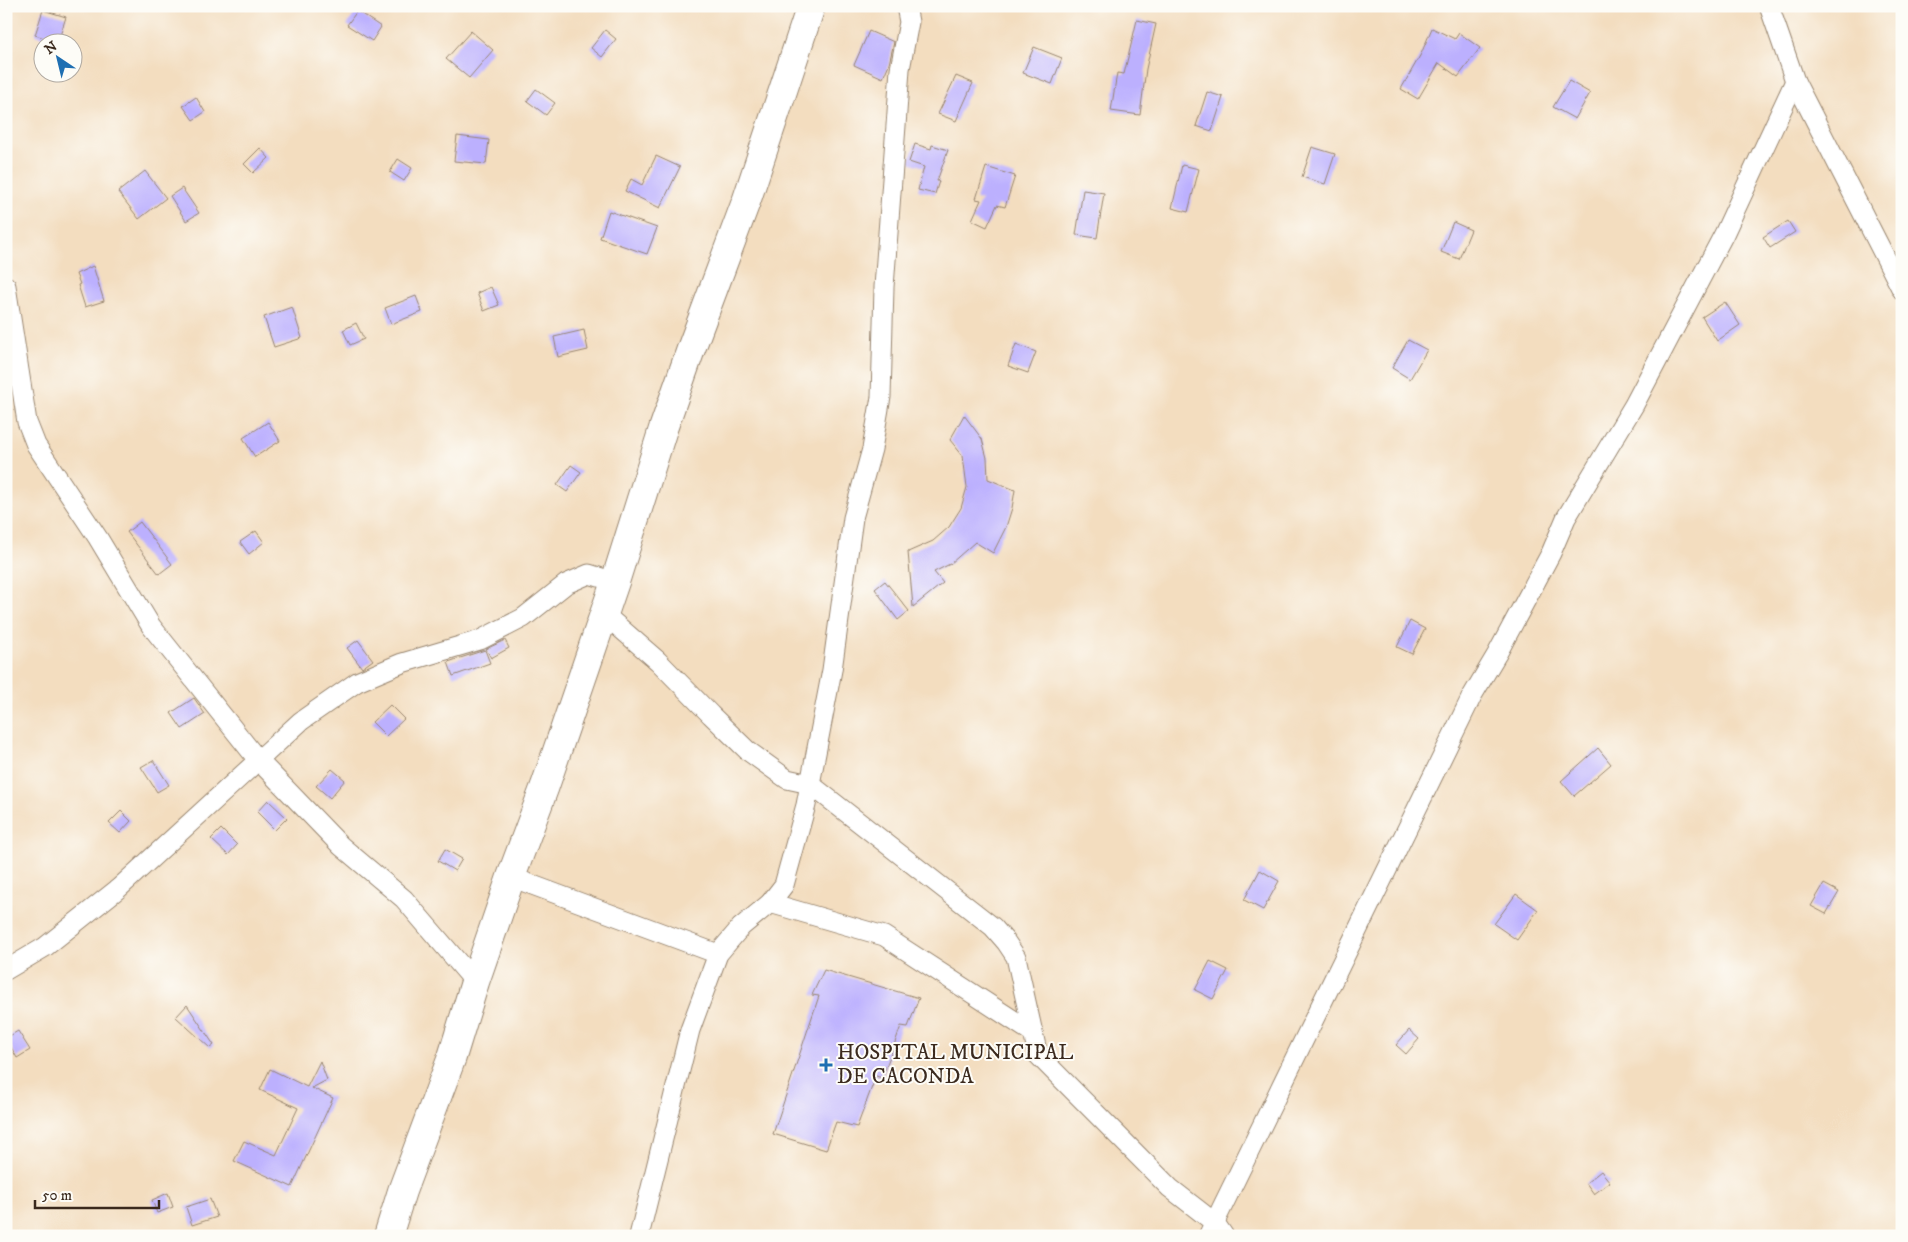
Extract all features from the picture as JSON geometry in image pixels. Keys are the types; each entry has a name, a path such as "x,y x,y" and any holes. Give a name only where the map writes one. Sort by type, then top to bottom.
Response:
{"main road":[{"path":"388,1236 402,1191 452,1057 475,982 511,877 545,786 616,582 666,420 747,199 812,6"}],"street":[{"path":"639,1236 690,1030 718,954 741,927 770,903 784,886 806,805 832,670 853,518 872,448 881,397 884,288 900,69 909,22 906,6"},
{"path":"1770,6 1795,81 1902,290"},
{"path":"604,614 658,661 711,716 748,750 787,779 810,784 986,921 1006,942 1016,957 1038,1055 1170,1188 1216,1231 1472,696 1497,654 1551,552 1566,518 1634,405 1720,242 1795,81"},
{"path":"6,286 27,422 36,445 98,538 151,626 258,760 341,846 404,899 475,982"},
{"path":"6,970 45,946 119,888 301,721 357,682 402,663 480,640 523,618 566,584 589,574 616,582"},
{"path":"511,877 718,954"},
{"path":"770,903 884,936 1033,1033"}],"building":[{"path":"43,10 66,17 61,32 36,32"},
{"path":"357,11 381,27 372,41 347,25"},
{"path":"1137,20 1156,24 1146,69 1140,115 1111,111 1117,73 1124,74"},
{"path":"1432,28 1455,39 1459,33 1480,48 1458,77 1439,63 1418,99 1401,89 1421,54"},
{"path":"605,30 616,39 602,57 591,48"},
{"path":"471,31 493,50 469,78 446,59"},
{"path":"869,31 894,42 889,64 883,78 854,65"},
{"path":"1034,47 1062,58 1052,84 1023,73"},
{"path":"956,76 973,83 956,121 938,114"},
{"path":"1569,81 1590,93 1575,119 1553,107"},
{"path":"536,89 555,103 546,115 527,101"},
{"path":"1207,92 1223,97 1212,131 1196,126"},
{"path":"196,97 205,112 193,120 183,106"},
{"path":"457,136 489,140 486,164 454,161"},
{"path":"915,144 931,149 932,145 948,150 937,181 939,181 935,194 918,190 924,167 909,162"},
{"path":"1312,147 1335,154 1325,184 1302,177"},
{"path":"260,148 269,158 253,173 244,164"},
{"path":"656,156 680,167 660,208 625,191 631,179 642,185"},
{"path":"398,159 412,168 404,181 390,172"},
{"path":"1182,165 1199,169 1188,212 1172,208"},
{"path":"986,167 1015,176 1005,207 997,205 987,227 972,220 981,200 976,199"},
{"path":"145,171 166,198 139,219 118,192"},
{"path":"182,188 199,213 186,221 170,196"},
{"path":"1083,190 1104,193 1097,238 1076,235"},
{"path":"609,211 657,228 647,254 600,238"},
{"path":"1788,221 1795,232 1770,248 1763,237"},
{"path":"1453,222 1471,230 1459,259 1441,252"},
{"path":"93,266 104,301 85,307 76,274"},
{"path":"491,287 499,305 484,311 477,293"},
{"path":"416,296 422,312 391,324 385,308"},
{"path":"1725,302 1740,325 1717,341 1702,317"},
{"path":"292,307 302,338 274,347 264,317"},
{"path":"356,323 364,339 350,345 343,330"},
{"path":"584,330 588,350 558,357 554,337"},
{"path":"1408,340 1427,350 1410,379 1392,368"},
{"path":"1016,344 1036,352 1028,373 1008,366"},
{"path":"964,415 982,439 987,458 988,479 1015,490 1012,508 1006,527 993,553 975,542 950,564 934,572 943,583 913,607 908,552 933,541 949,527 961,508 967,487 963,456 950,440"},
{"path":"268,422 280,441 255,457 243,438"},
{"path":"571,465 581,472 567,492 557,485"},
{"path":"140,522 172,564 159,574 127,532"},
{"path":"256,531 264,542 249,554 240,542"},
{"path":"885,581 909,611 898,620 875,589"},
{"path":"1410,621 1425,629 1412,654 1397,647"},
{"path":"358,640 373,660 362,668 347,648"},
{"path":"505,640 509,648 491,658 486,649"},
{"path":"485,650 490,663 453,676 448,662"},
{"path":"194,698 205,714 182,729 171,713"},
{"path":"390,705 404,719 386,736 372,722"},
{"path":"1598,748 1611,764 1574,796 1561,781"},
{"path":"153,760 169,785 157,792 141,767"},
{"path":"332,769 345,780 330,798 316,786"},
{"path":"268,800 287,818 275,830 257,812"},
{"path":"121,811 131,821 120,833 109,823"},
{"path":"221,829 237,845 228,855 211,839"},
{"path":"445,849 462,859 455,871 438,861"},
{"path":"1260,870 1279,881 1263,910 1244,900"},
{"path":"1824,884 1839,892 1826,914 1811,906"},
{"path":"1516,894 1538,910 1517,940 1494,924"},
{"path":"1210,961 1228,970 1213,999 1195,990"},
{"path":"824,970 919,998 908,1027 901,1026 882,1078 876,1076 857,1127 836,1122 826,1150 773,1134 819,996 812,995"},
{"path":"187,1005 214,1045 210,1048 176,1017"},
{"path":"1409,1030 1419,1039 1406,1054 1396,1045"},
{"path":"18,1031 30,1050 17,1058 6,1038"},
{"path":"320,1061 327,1080 312,1088 333,1098 292,1187 234,1161 244,1141 276,1155 298,1108 260,1090 270,1069 307,1087"},
{"path":"1601,1171 1610,1182 1594,1194 1586,1183"},
{"path":"168,1193 173,1207 157,1213 152,1200"},
{"path":"210,1199 217,1217 192,1225 186,1207"}],"place":[{"name":"HOSPITAL MUNICIPAL DE CACONDA","path":"826,1065"}]}
